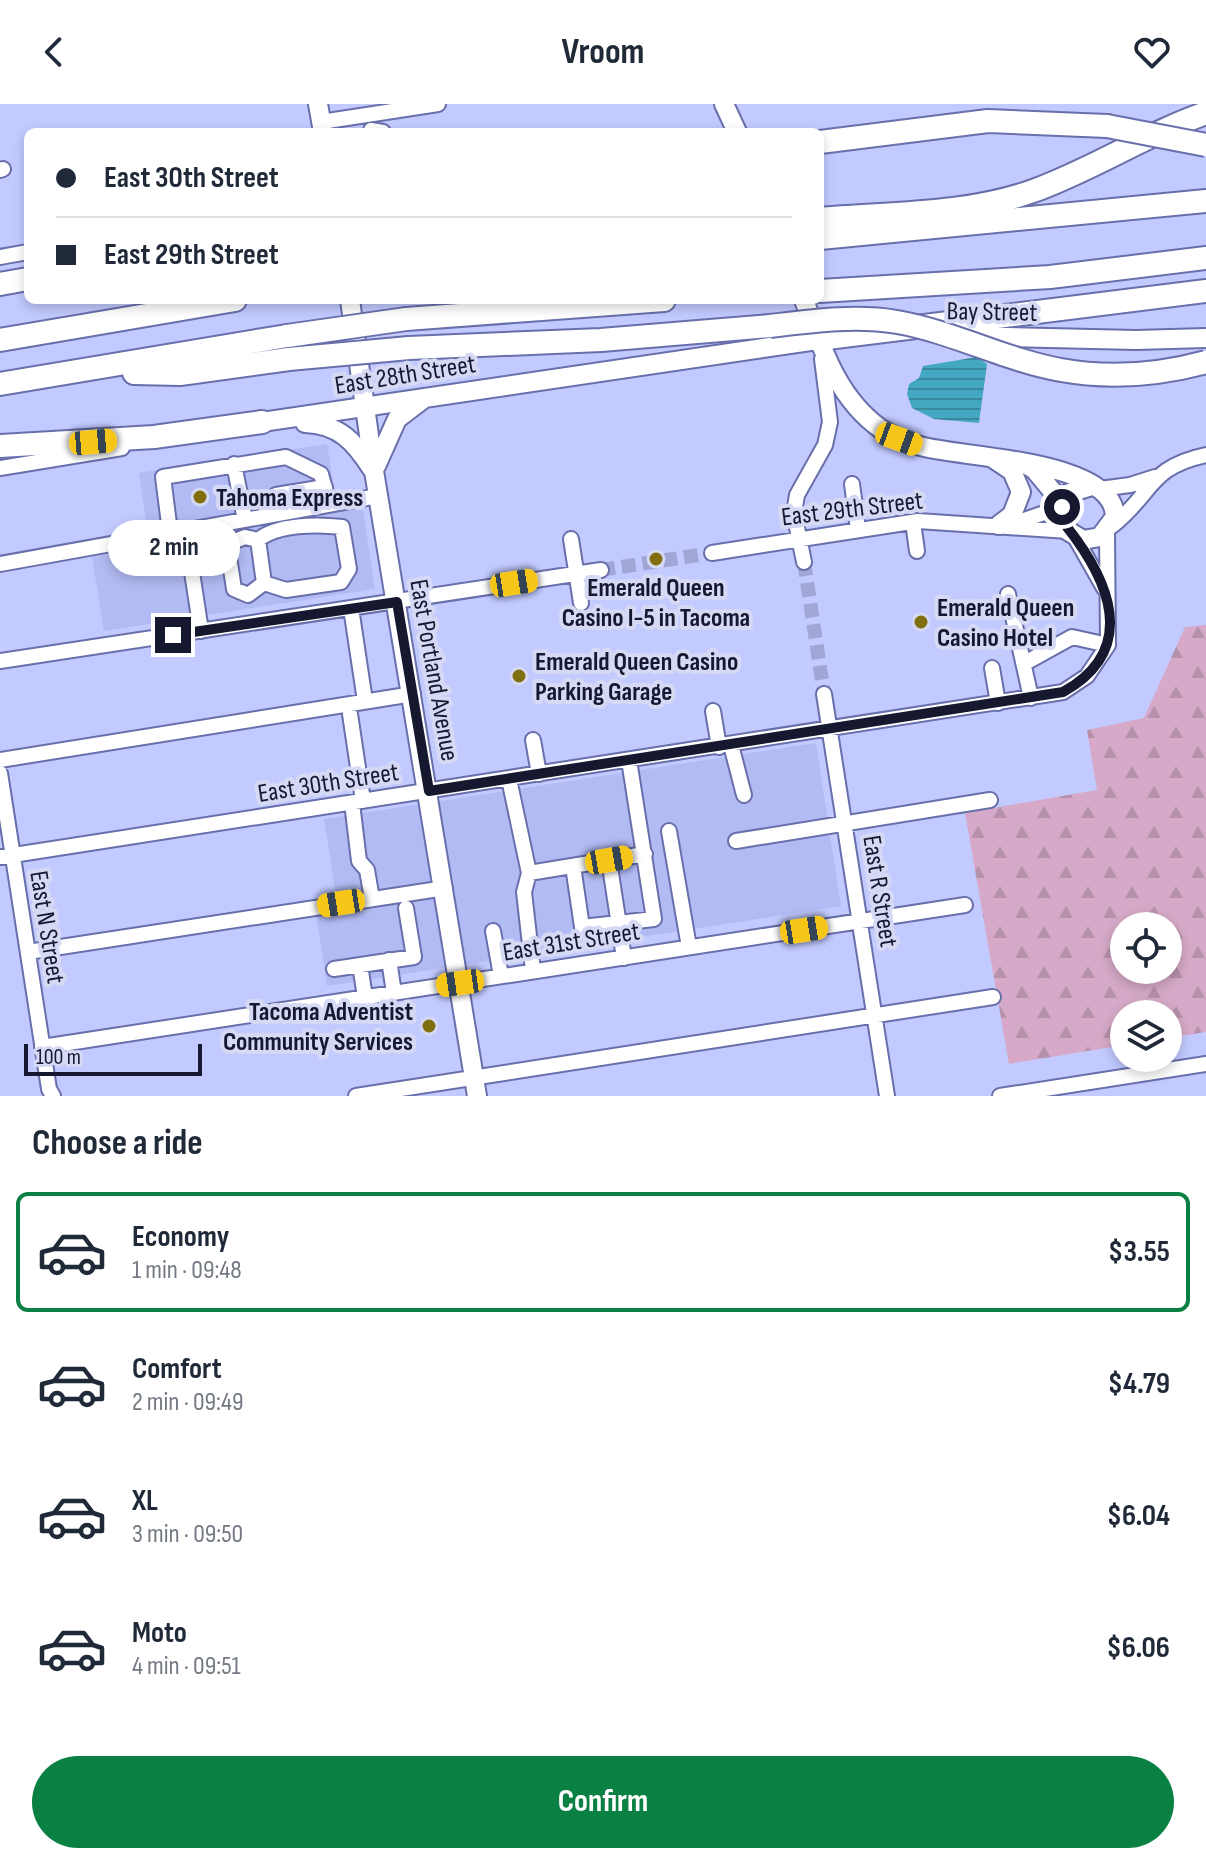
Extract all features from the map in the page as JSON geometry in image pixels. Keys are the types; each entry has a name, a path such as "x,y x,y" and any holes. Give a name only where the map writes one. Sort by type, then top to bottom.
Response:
{"highway":[{"path":"824,219 955,208 1016,197 1084,170 1206,113"},
{"path":"824,141 976,122 1035,121 1107,126 1206,145"},
{"path":"824,238 1116,212 1204,201"},
{"path":"827,290 1050,277 1206,258"},
{"path":"0,284 24,280"},
{"path":"819,339 1206,291"},
{"path":"0,340 212,304"},
{"path":"0,384 406,319 610,304"},
{"path":"85,372 180,374 289,359 409,348 615,339 839,319 894,322 1035,364 1089,374 1145,375 1206,362"},
{"path":"0,446 154,437 272,421"}],"main road":[{"name":"East Portland Avenue","path":"351,304 378,496 476,1087"},
{"path":"806,304 846,395 881,429 921,446 1045,466 1096,487 1107,493 1115,509 1110,529 1092,540 1071,534 1061,515 1062,506 1076,489 1096,487"},
{"name":"Bay Street","path":"819,339 1206,338"},
{"name":"East 28th Street","path":"272,421 819,339"},
{"path":"374,471 397,419 427,397"},
{"path":"272,421 323,423 338,429 358,447 374,471"},
{"path":"984,455 1012,471 1020,487 1018,506 999,525"},
{"path":"1021,461 1034,469 1062,506"}],"street":[{"path":"321,119 438,104"},
{"path":"365,115 373,128"},
{"path":"0,257 24,253"},
{"path":"804,562 800,531 807,497 805,485 825,445 830,422 819,339"},
{"name":"East 28th Street","path":"0,468 272,421"},
{"path":"1096,487 1130,485 1155,477 1176,463 1206,455"},
{"path":"201,631 184,534 169,524 163,477 286,457 321,474 329,504"},
{"path":"234,464 247,500 245,520"},
{"path":"1025,663 1072,637 1108,645 1110,622 1105,590 1110,529 1129,512 1155,477"},
{"path":"852,484 858,529"},
{"path":"276,495 325,487"},
{"path":"0,564 184,534 378,496"},
{"name":"East 29th Street","path":"999,525 1037,517 1062,506"},
{"path":"913,522 917,551"},
{"name":"East 29th Street","path":"712,553 800,531 858,529 913,522 999,525 1071,534"},
{"path":"258,540 267,533 326,525 342,527 349,569 341,582 286,590 264,583"},
{"path":"1071,534 1105,590"},
{"path":"248,595 234,589 227,544 245,537 258,540"},
{"path":"571,539 581,603"},
{"path":"258,540 264,583"},
{"path":"0,661 601,570"},
{"path":"248,595 264,583"},
{"path":"1008,594 1031,698"},
{"path":"248,595 254,623"},
{"path":"351,608 365,701"},
{"name":"East 30th Street","path":"6,856 1031,698 1075,685 1098,664 1108,645"},
{"path":"992,668 998,703"},
{"path":"0,760 413,694"},
{"name":"East R Street","path":"824,694 887,1096"},
{"path":"713,711 744,795"},
{"path":"350,714 359,861 367,870 372,899"},
{"path":"533,740 539,774"},
{"path":"573,866 582,927 654,919 629,760"},
{"name":"East N Street","path":"0,773 6,856 28,952 51,1092"},
{"path":"509,779 529,873 524,892 533,971"},
{"path":"736,841 990,800"},
{"path":"669,831 689,947"},
{"path":"529,873 645,854"},
{"path":"609,860 624,958"},
{"path":"28,952 445,888"},
{"name":"East 31st Street","path":"42,1047 965,905"},
{"path":"334,969 414,957 406,908"},
{"path":"493,931 501,976"},
{"path":"389,960 394,993"},
{"path":"360,965 365,997"},
{"path":"356,1096 476,1087 993,997"},
{"path":"1000,1096 1206,1064"}],"shaded area":[{"path":"977,357 987,364 979,423 934,419 912,408 907,394 909,384 919,378 923,366"},
{"path":"327,444 335,494 360,490 375,589 104,631 92,557 150,547 139,473"},
{"path":"816,743 841,906 327,986 314,899 336,896 324,819"}],"green space":[{"path":"1206,625 1206,1032 1182,1036 1182,1000 1110,1000 1110,1047 1009,1064 965,813 1097,790 1087,730 1144,718 1185,627"}],"tunnel":[{"path":"253,499 276,495"},
{"path":"601,570 712,553"},
{"path":"804,562 824,694"}],"place":[{"name":"Tahoma Express","path":"200,497"},
{"name":"Emerald Queen Casino I-5 in Tacoma","path":"656,559"},
{"name":"Emerald Queen Casino Hotel","path":"921,622"},
{"name":"Emerald Queen Casino Parking Garage","path":"519,676"},
{"name":"Tacoma Adventist Community Services","path":"429,1026"}],"route":[{"path":"173,635 397,602 429,791 1063,692 1087,676 1098,664 1110,638 1110,622 1105,590 1075,537 1063,524 1062,507"}]}
